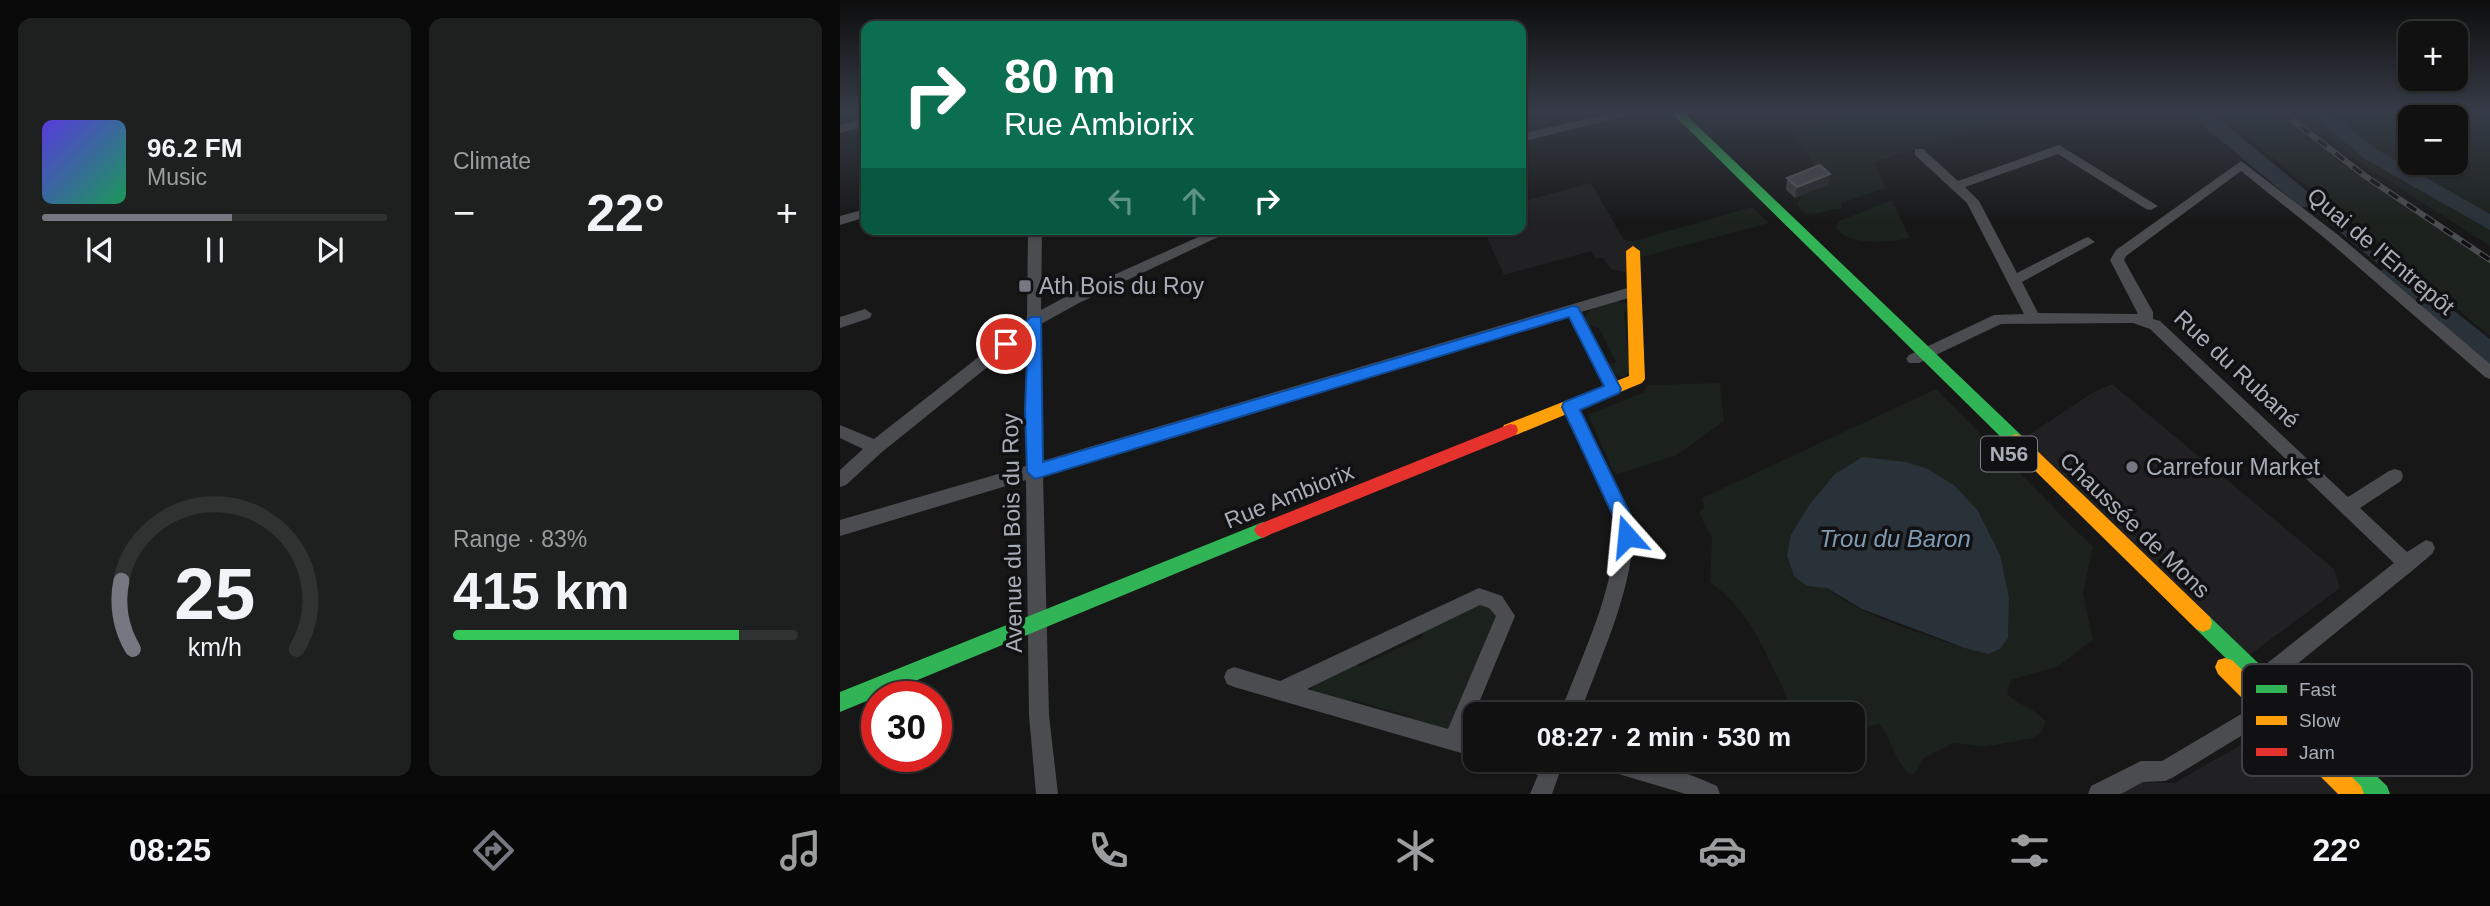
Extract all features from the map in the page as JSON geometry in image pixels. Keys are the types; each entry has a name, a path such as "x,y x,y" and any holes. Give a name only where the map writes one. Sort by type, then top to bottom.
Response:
{"main road":[{"name":"Chaussée de Mons","path":"1704,150 1920,356"},
{"name":"Chaussée de Mons","path":"1715,150 2242,672"},
{"name":"Rue Ambiorix","path":"840,702 1637,379 1633,251"},
{"name":"Chaussée de Mons","path":"2337,776 2353,794"},
{"name":"Chaussée de Mons","path":"2358,776 2379,794"}],"street":[{"path":"1955,186 2056,150"},
{"path":"2061,150 2151,206"},
{"path":"1919,152 1972,201 2034,318"},
{"name":"Quai de l'Entrepôt","path":"2145,321 2146,312 2117,260 2121,253 2241,165 2323,230 2490,373"},
{"path":"840,221 861,215"},
{"name":"Avenue du Bois du Roy","path":"1035,235 1033,410 1039,715 1047,794"},
{"path":"840,480 876,447 1036,320 1074,299 1215,235"},
{"path":"2015,280 2088,242"},
{"path":"840,528 1035,472 1634,291"},
{"path":"1573,311 1614,389"},
{"path":"840,323 865,314"},
{"name":"Rue du Rubané","path":"1920,356 1999,319 2134,318 2145,321 2164,331 2407,564"},
{"path":"1570,407 1625,522 1627,536 1623,565 1574,702"},
{"path":"840,430 876,447"},
{"path":"2347,507 2395,476"},
{"path":"2281,664 2426,548"},
{"path":"1281,691 1479,596 1492,599 1501,605 1506,616 1453,741"},
{"path":"1234,677 1463,744"},
{"path":"2099,794 2141,772 2165,771 2242,724"},
{"path":"1541,794 1549,772"},
{"path":"1648,772 1709,794"}],"shaded area":[{"path":"1805,150 1910,150 1874,162 1886,188 1842,203 1841,209 1812,214 1801,210 1797,205 1801,196 1828,185"},
{"path":"2263,150 2325,150 2490,264 2490,336"},
{"path":"2345,150 2398,150 2398,175 2468,175 2468,150 2490,150 2490,246"},
{"path":"1591,183 1624,240 1633,241 1638,250 1629,273 1611,269 1603,258 1595,258 1591,251 1504,275 1486,235 1526,235 1526,201"},
{"path":"1892,200 1910,238 1870,242 1849,238 1836,227 1839,221"},
{"path":"1752,207 1769,223 1642,257 1633,241"},
{"path":"1617,301 1628,304 1629,310 1624,313 1630,372 1624,377 1612,374 1606,364 1617,363 1598,327 1585,324 1583,319 1591,309"},
{"path":"1720,383 1724,421 1675,456 1615,475 1588,415 1644,392 1647,385"},
{"path":"2112,384 2334,569 2340,588 2248,656 2024,438 2092,393"},
{"path":"1936,389 2093,547 2083,593 2093,640 2057,667 2011,680 2007,694 2036,712 2046,722 2042,732 2033,738 1984,747 1954,743 1922,759 1918,769 1911,775 1902,766 1879,724 1865,727 1865,702 1789,702 1749,623 1725,594 1710,582 1712,539 1699,513 1704,507 1702,498","holes":["1835,474 2009,598 2008,638 1988,654 1882,619 1828,589 1817,577 1791,535 1809,505"]},
{"path":"1479,596 1501,605 1467,702 1463,702 1463,713 1453,741 1405,727 1409,716 1353,700 1346,710 1311,692 1313,684 1346,660 1360,666 1422,637 1427,621"},
{"path":"2242,744 2242,776 2325,776 2344,794 2107,794 2133,782 2174,783"}],"water":[{"path":"2233,150 2257,150 2320,202 2315,205 2392,268 2398,267 2490,339 2490,366 2379,272 2384,269 2310,207 2301,207"},
{"name":"Trou du Baron","path":"1862,457 1906,462 1928,469 1955,486 1978,511 2000,555 2009,598 2008,638 2000,649 1988,654 1965,648 1862,609 1827,588 1807,586 1794,576 1787,556 1791,535 1809,505 1835,474"}],"building":[{"path":"1820,165 1830,174 1797,187 1787,178"}],"waterway":[{"path":"2366,150 2490,223"}],"railway":[{"path":"2331,150 2365,176 2490,260"}],"traffic: fast":[{"path":"1716,150 2016,441"},
{"path":"840,702 1263,530"},
{"path":"2203,623 2245,664"},
{"path":"2360,776 2379,794"}],"traffic: slow":[{"path":"1510,430 1637,379 1633,251"},
{"path":"2016,441 2203,623"},
{"path":"2225,667 2242,684"},
{"path":"2335,776 2353,794"}],"traffic: jam":[{"path":"1263,530 1510,430"}],"place":[{"name":"Ath Bois du Roy","path":"1025,286"},
{"name":"Carrefour Market","path":"2132,467"}],"route":[{"path":"1006,344 1036,320 1033,410 1035,472 1573,311 1614,389 1570,407 1625,522 1627,536"}]}
